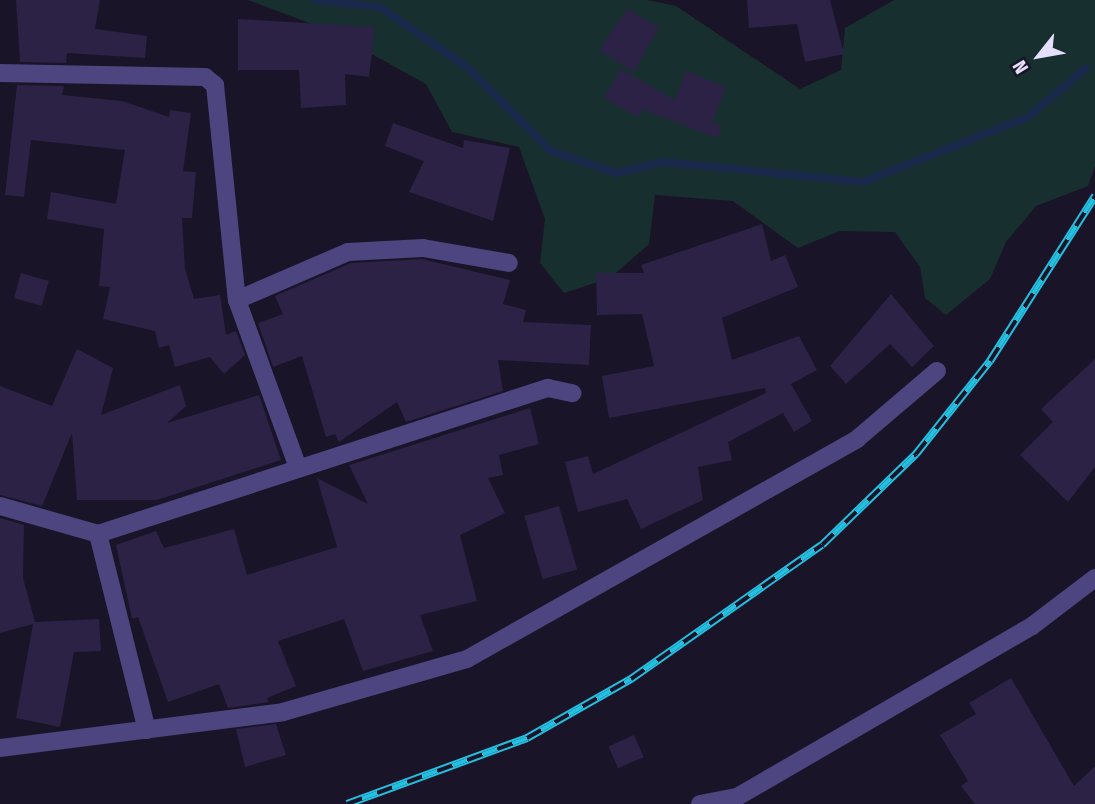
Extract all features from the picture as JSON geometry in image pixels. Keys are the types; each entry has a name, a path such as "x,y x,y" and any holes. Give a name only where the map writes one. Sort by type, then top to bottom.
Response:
{"street":[{"path":"0,73 205,77 215,85 237,300 298,468"},
{"path":"237,300 348,252 423,248 509,263"},
{"path":"0,748 283,712 467,659 857,439 937,371"},
{"path":"0,506 98,534 548,388 572,393"},
{"path":"98,534 147,730"},
{"path":"700,804 737,797 1032,626 1095,578"}],"green space":[{"path":"248,0 647,0 676,6 800,89 841,70 845,28 894,0 1095,0 1095,166 1088,186 1036,206 1006,242 990,279 946,315 925,298 920,267 895,232 840,231 798,248 733,201 655,195 649,244 610,278 564,293 540,263 545,219 519,147 452,132 426,84 328,30"}],"building":[{"path":"16,0 100,0 95,29 147,36 145,58 67,53 66,63 20,62"},
{"path":"747,0 830,0 844,54 805,62 797,24 749,28"},
{"path":"627,9 659,27 634,72 599,50"},
{"path":"238,19 375,27 369,77 345,74 346,105 301,108 299,70 238,70"},
{"path":"621,69 675,100 686,71 726,87 712,122 722,127 717,138 642,109 638,117 604,98"},
{"path":"17,85 64,86 62,95 122,101 169,117 170,110 191,113 183,171 196,172 192,218 182,218 185,269 194,299 220,295 226,335 236,331 245,355 224,374 210,357 175,367 169,345 159,348 155,331 103,319 110,287 99,286 104,229 47,219 51,192 116,204 125,150 31,140 24,197 5,195"},
{"path":"393,123 463,148 464,140 510,148 493,221 409,192 424,161 385,146"},
{"path":"762,224 771,261 785,255 798,287 722,318 732,360 799,336 817,370 791,384 812,421 794,432 783,413 728,442 732,460 698,467 703,500 641,529 627,499 578,512 565,462 588,456 593,474 766,393 765,388 609,418 602,376 654,366 642,314 597,315 596,273 644,273 641,265"},
{"path":"422,259 510,280 503,304 526,310 523,322 591,325 589,365 498,360 503,391 406,422 397,402 339,442 335,434 326,437 302,356 273,367 258,323 283,314 275,296 351,263"},
{"path":"21,273 49,281 42,306 14,298"},
{"path":"891,294 934,346 912,367 890,344 846,384 830,366"},
{"path":"77,349 113,368 101,415 180,385 186,406 167,423 259,395 281,460 157,500 77,500 72,433 42,506 0,495 0,386 52,406"},
{"path":"1095,359 1095,467 1068,502 1020,455 1053,422 1041,409"},
{"path":"530,408 539,444 499,455 503,475 488,478 505,513 460,535 477,601 420,615 433,651 363,671 344,619 278,641 296,686 267,698 269,702 228,708 219,684 168,702 138,617 132,619 116,545 156,531 164,548 234,529 247,575 337,547 317,478 368,504 349,465"},
{"path":"559,506 577,569 543,579 524,516"},
{"path":"0,518 24,525 23,578 35,622 99,619 101,651 74,652 60,727 16,718 33,624 0,633"},
{"path":"1011,678 1074,786 1095,766 1095,804 975,804 961,786 968,781 940,735 976,714 969,703"},
{"path":"276,724 286,755 245,767 236,729"},
{"path":"634,735 644,757 618,768 608,746"}],"waterway":[{"path":"315,0 380,7 468,68 551,151 616,173 663,162 863,182 1028,117 1085,69"}],"railway":[{"path":"347,804 527,738 631,679 822,545 916,454 990,361 1095,196"}]}
